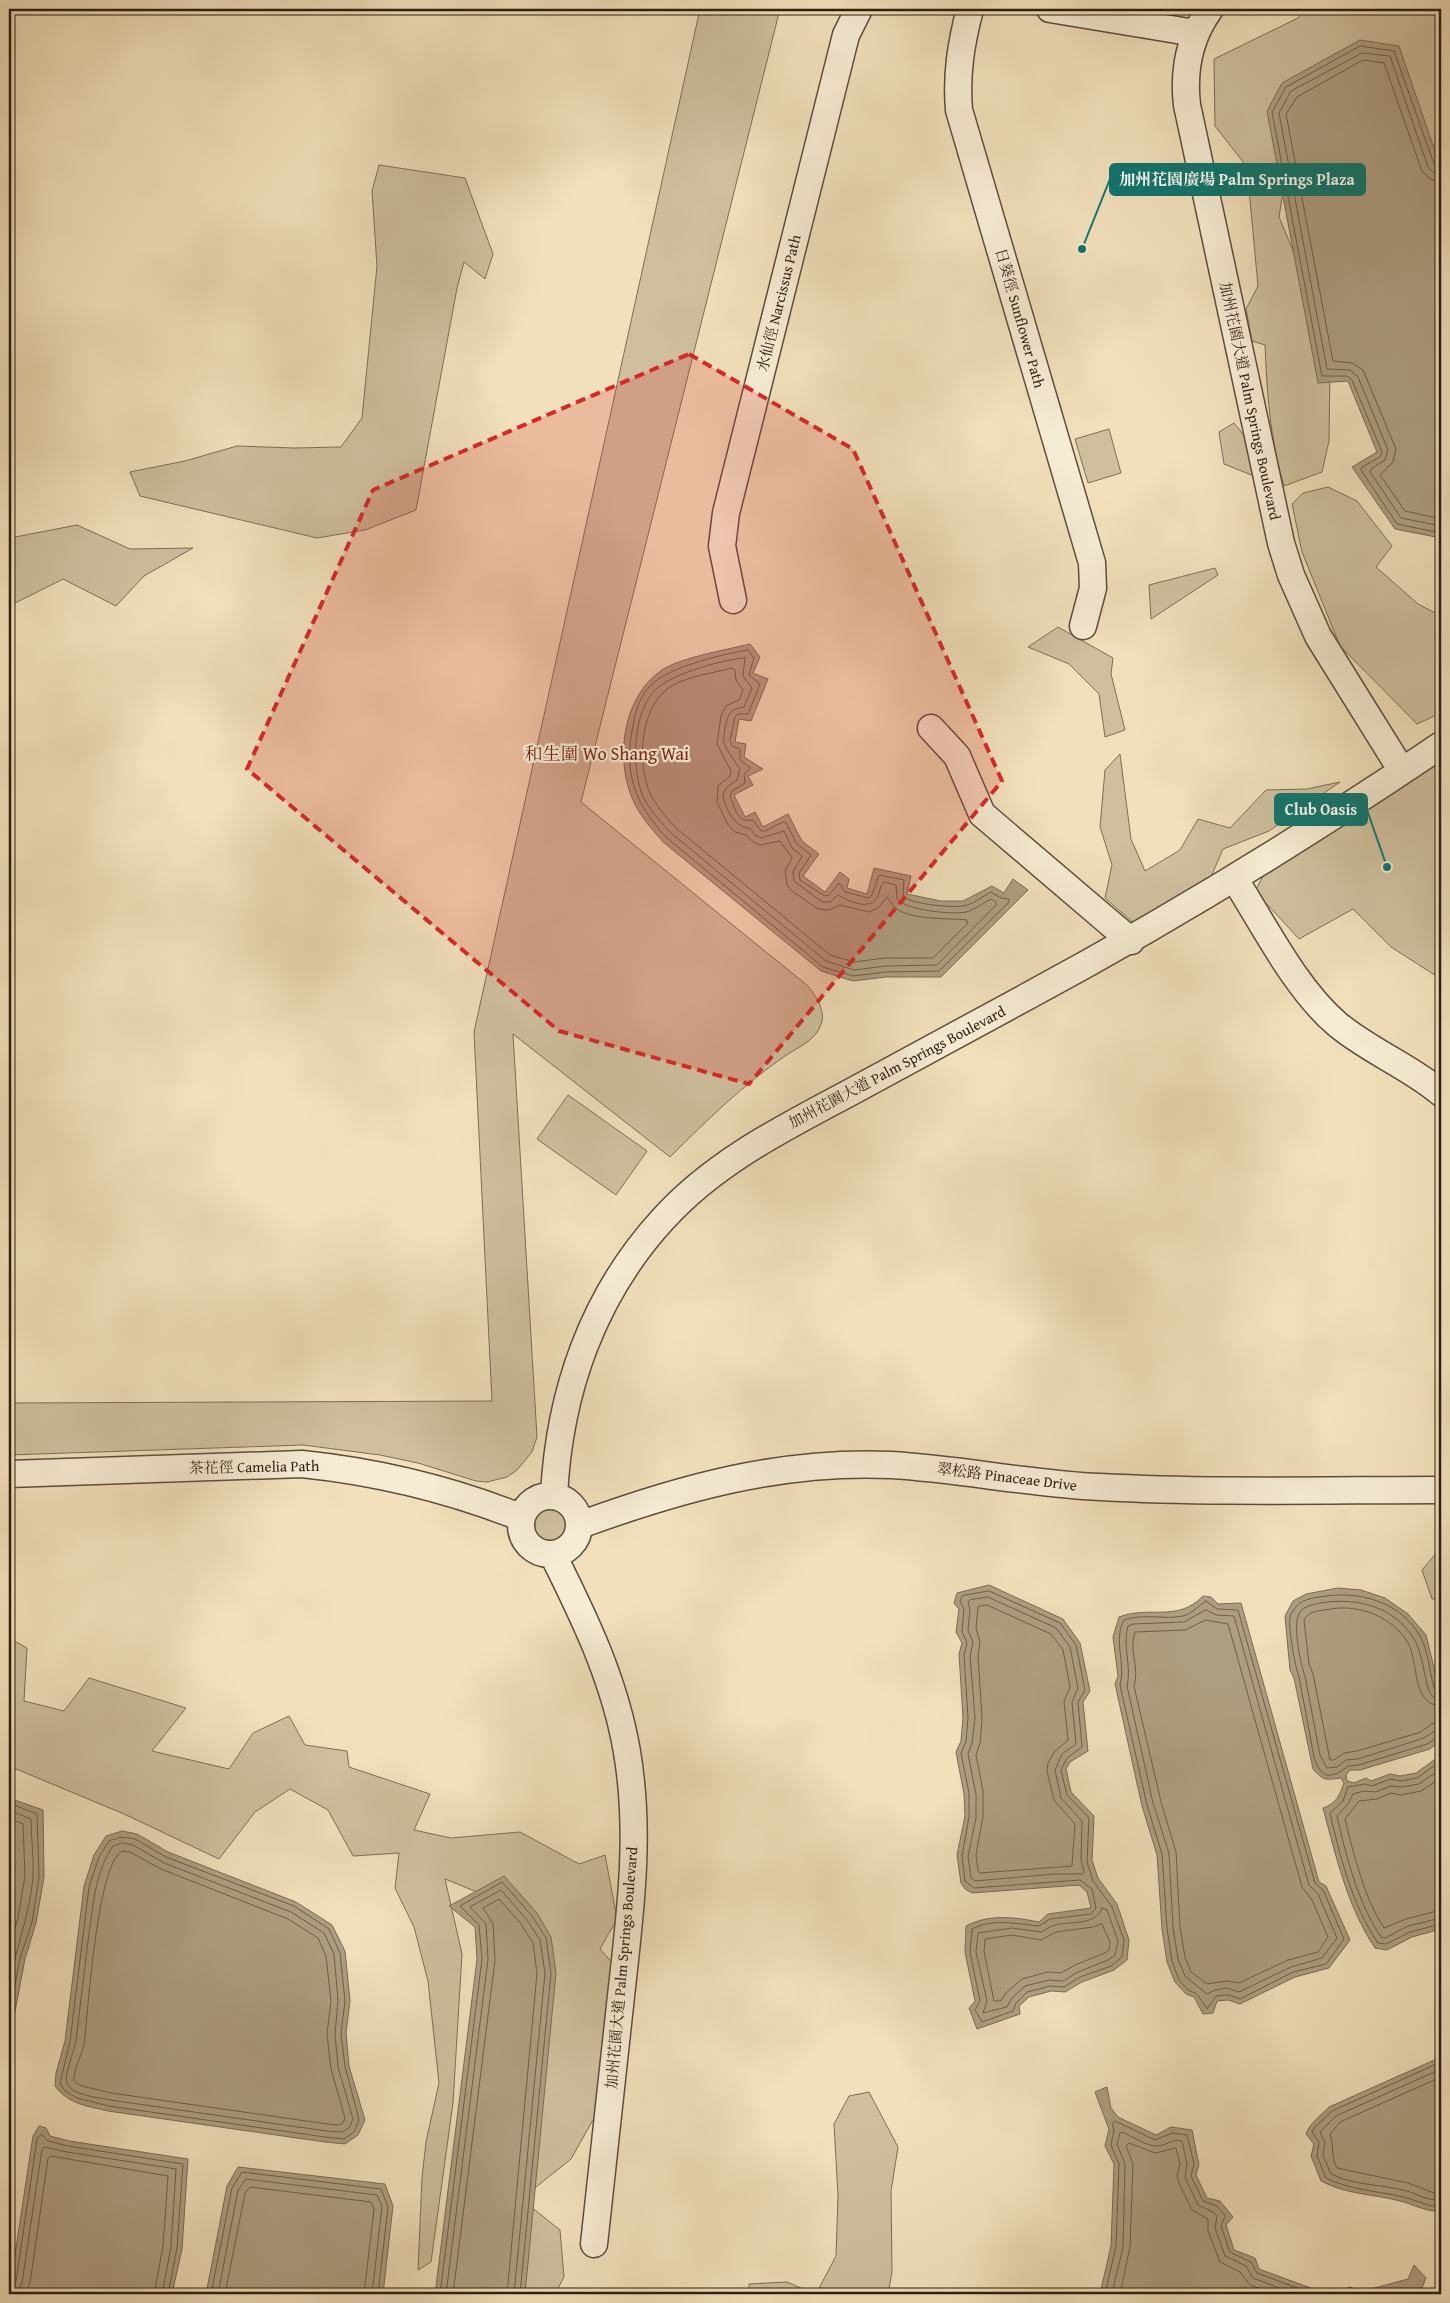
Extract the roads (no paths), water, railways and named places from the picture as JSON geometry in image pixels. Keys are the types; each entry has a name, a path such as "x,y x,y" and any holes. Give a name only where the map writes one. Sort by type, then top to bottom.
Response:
{"street":[{"name":"水仙徑 Narcissus Path","path":"733,600 722,546 726,513 846,35 859,9"},
{"name":"日葵徑 Sunflower Path","path":"970,9 959,50 957,70 959,110 1092,563 1093,588 1083,626"},
{"path":"1050,9 1195,34"},
{"name":"加州花園大道 Palm Springs Boulevard","path":"1210,9 1195,34 1186,70 1187,105 1281,543 1291,575 1318,636 1402,771"},
{"path":"931,728 957,756 982,814 1131,941"},
{"name":"加州花園大道 Palm Springs Boulevard","path":"554,1496 556,1464 563,1417 574,1371 587,1338 602,1305 631,1259 664,1217 690,1192 718,1169 778,1131 1131,941 1234,878 1441,745"},
{"path":"1234,878 1297,978 1322,1010 1359,1040 1423,1079 1441,1093"},
{"name":"茶花徑 Camelia Path","path":"9,1474 302,1464 340,1468 413,1481 486,1503 522,1518"},
{"name":"翠松路 Pinaceae Drive","path":"580,1525 659,1497 704,1484 750,1475 842,1465 889,1465 935,1468 1047,1483 1122,1488 1441,1490"},
{"path":"544,1496 564,1499 572,1505 578,1515 580,1525 578,1536 564,1552 554,1555 542,1553 532,1548 525,1540 521,1529 522,1518 526,1508 544,1496"},
{"name":"加州花園大道 Palm Springs Boulevard","path":"554,1555 594,1637 608,1674 627,1751 634,1817 633,1884 594,2244"}],"water":[{"path":"1360,40 1399,46 1441,169 1441,538 1395,529 1352,467 1377,452 1348,381 1318,383 1267,111 1282,83"},
{"path":"750,644 760,657 753,673 768,679 751,721 739,719 735,742 746,744 744,757 763,769 748,776 753,785 734,795 745,817 755,812 763,827 788,814 802,841 819,854 803,876 825,892 840,872 849,879 847,888 867,894 874,868 911,876 907,894 941,901 963,901 992,886 1004,893 1013,879 1028,890 941,977 886,977 853,981 821,971 663,842 638,810 627,782 624,746 626,728 638,695 649,681 671,665 717,651"},
{"path":"989,1585 1063,1619 1080,1643 1090,1691 1083,1702 1088,1751 1070,1762 1066,1769 1071,1792 1094,1816 1092,1860 1098,1878 1117,1904 1129,1940 1127,1960 1114,1970 1082,1982 1065,1992 1051,1991 1029,1997 1019,2006 1020,2014 977,2029 969,2008 975,2001 965,1952 966,1926 993,1918 1039,1922 1048,1914 1091,1908 1087,1892 1079,1885 972,1893 965,1889 961,1883 957,1855 965,1816 964,1794 956,1752 961,1741 963,1718 959,1654 962,1643 956,1632 959,1609 954,1603 957,1593"},
{"path":"1338,1588 1361,1590 1385,1598 1408,1614 1426,1635 1441,1696 1441,1737 1439,1742 1430,1749 1360,1770 1350,1770 1346,1775 1347,1781 1354,1783 1366,1778 1371,1781 1390,1774 1400,1776 1416,1773 1441,1755 1441,1929 1412,1937 1387,1950 1375,1948 1357,1915 1343,1880 1323,1808 1337,1798 1344,1783 1341,1778 1322,1778 1313,1769 1294,1678 1290,1670 1285,1616 1293,1601 1306,1594"},
{"path":"1203,1596 1211,1597 1218,1604 1241,1603 1319,1882 1326,1886 1350,1940 1329,1968 1295,1977 1240,2004 1228,2000 1217,2001 1213,2013 1203,2014 1194,1997 1186,1994 1175,1982 1167,1962 1162,1929 1157,1855 1142,1806 1115,1684 1118,1676 1113,1637 1119,1617 1142,1612 1163,1612 1183,1609"},
{"path":"9,1798 43,1810 44,1877 36,1923 25,1959 9,2043"},
{"path":"122,1831 137,1834 168,1852 296,1902 332,1925 345,1951 350,2001 346,2033 349,2066 365,2120 358,2135 345,2144 108,2111 72,2101 55,2086 56,2073 65,2041 84,1886 94,1855 106,1836"},
{"path":"504,1876 537,1913 551,1937 556,1973 525,2294 435,2294 477,1959 475,1927 449,1906"},
{"path":"1441,2057 1441,2211 1427,2210 1393,2199 1351,2192 1321,2181 1311,2156 1314,2144 1306,2134 1310,2126 1329,2107"},
{"path":"1107,2087 1111,2108 1118,2117 1156,2135 1171,2127 1192,2130 1199,2165 1196,2175 1207,2198 1220,2201 1233,2217 1226,2225 1234,2250 1255,2258 1259,2269 1327,2294 1100,2294 1111,2246 1114,2164 1105,2146 1109,2129 1095,2092"},
{"path":"39,2126 46,2128 50,2136 69,2141 188,2159 182,2249 172,2294 9,2294 33,2136"},
{"path":"238,2167 385,2184 393,2206 383,2294 206,2294 227,2186"},
{"path":"1414,2265 1426,2278 1422,2288 1403,2294 1332,2294 1350,2287 1360,2292 1408,2279"}],"place":[{"name":"加州花園廣場 Palm Springs Plaza","path":"1082,249"},
{"name":"Club Oasis","path":"1387,867"}],"district":[{"name":"和生圍 Wo Shang Wai","path":"607,754"}]}
